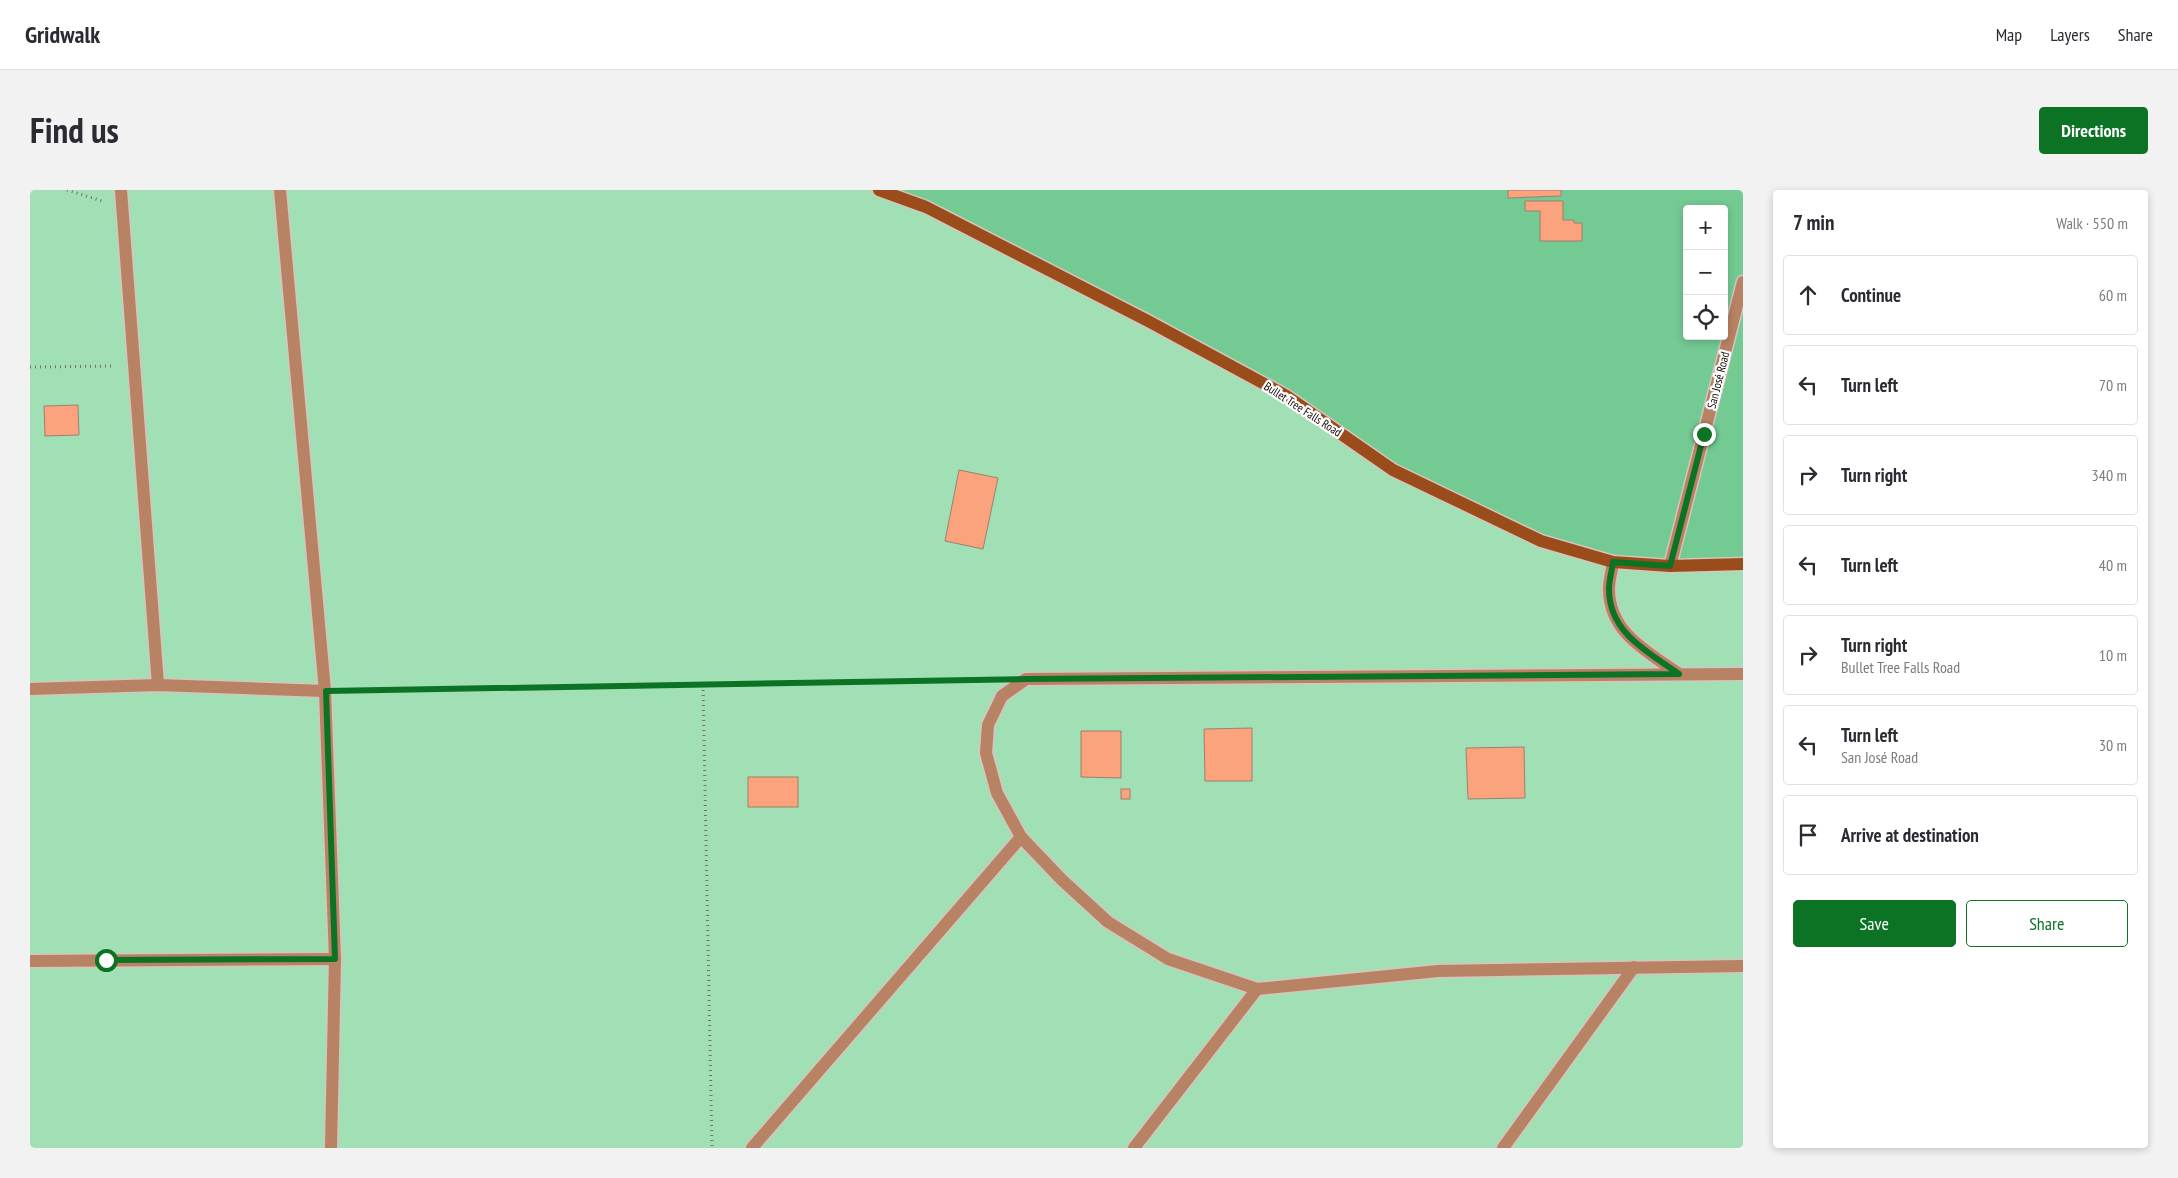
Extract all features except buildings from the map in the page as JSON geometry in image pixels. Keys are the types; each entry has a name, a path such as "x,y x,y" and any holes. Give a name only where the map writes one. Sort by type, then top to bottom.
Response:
{"main road":[{"name":"Bullet Tree Falls Road","path":"879,190 926,207 1148,321 1285,395 1393,470 1541,540 1613,562 1670,566 1743,564"}],"street":[{"path":"120,190 158,685"},
{"path":"280,190 326,691 335,959 331,1148"},
{"name":"San José Road","path":"1670,566 1743,282"},
{"path":"1613,562 1609,589 1613,613 1624,633 1679,674"},
{"path":"1743,674 1026,679 1002,696 988,724 986,753 997,793 1021,837 1062,880 1108,922 1168,959 1258,989 1438,971 1743,966"},
{"path":"30,689 158,685 326,691"},
{"path":"752,1148 1021,837"},
{"path":"30,961 335,959"},
{"path":"1503,1148 1634,967"},
{"path":"1134,1148 1258,989"}],"path":[{"path":"67,190 122,207"},
{"path":"30,367 134,366"},
{"path":"326,691 1026,679"},
{"path":"703,685 712,1148"}],"green space":[{"path":"30,190 879,190 1743,564 1743,1148 30,1148"},
{"path":"879,190 1743,190 1743,564 1613,562 1541,541 1393,470 1285,395"}],"route":[{"path":"106,960 335,959 326,691 1026,679 1679,674 1624,633 1613,613 1609,589 1613,562 1670,566 1704,434"}]}
